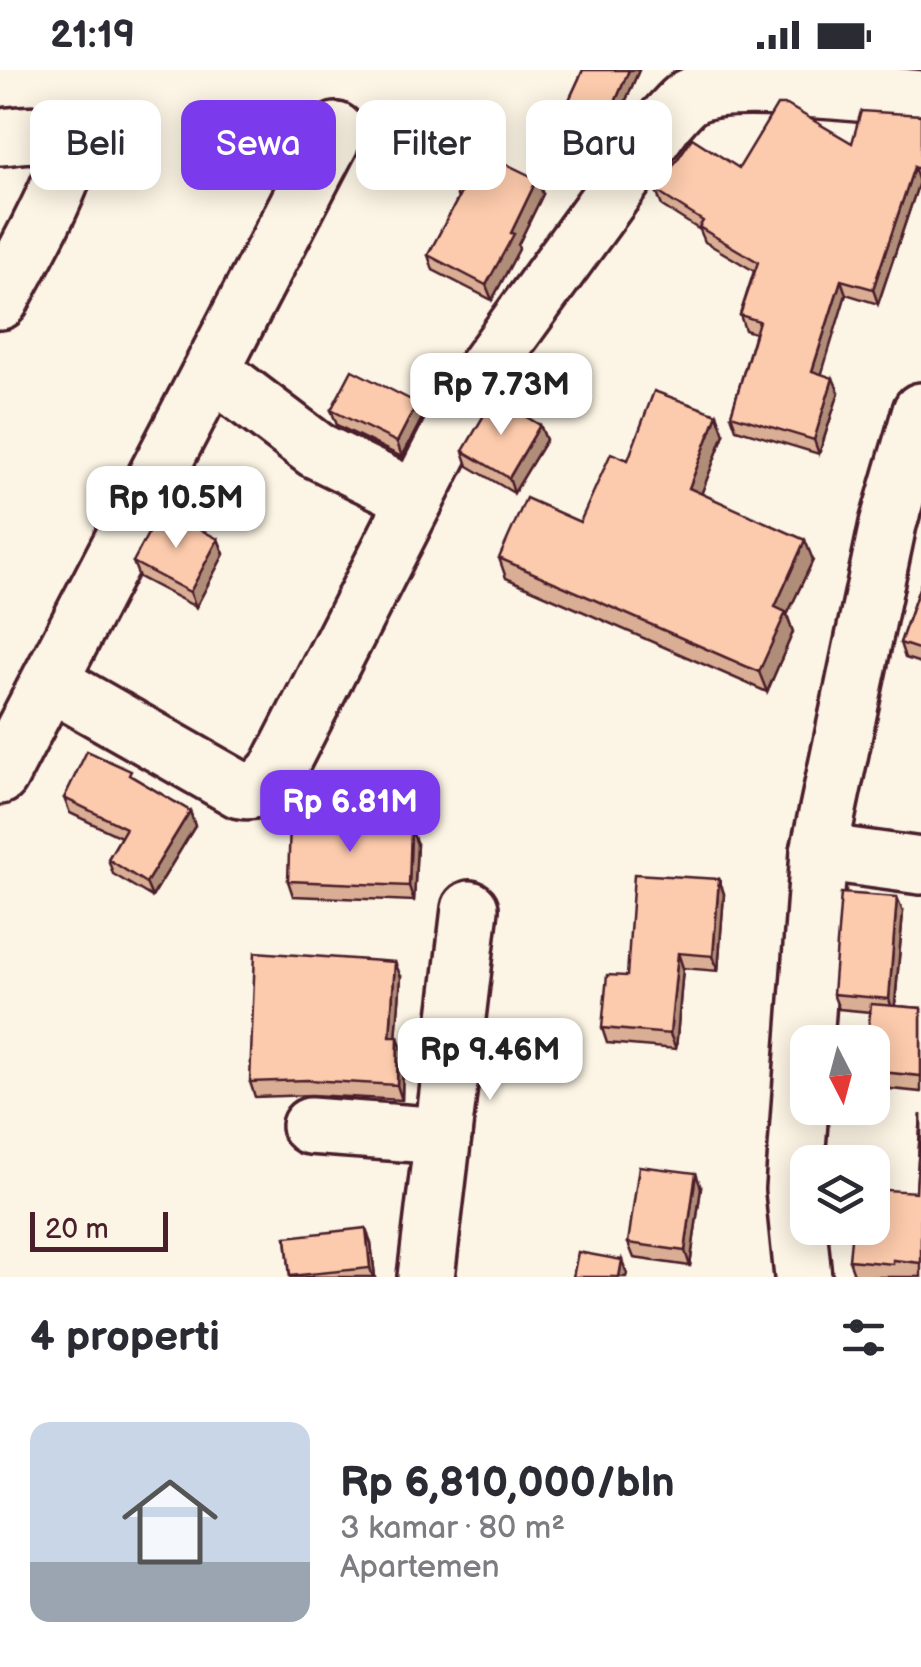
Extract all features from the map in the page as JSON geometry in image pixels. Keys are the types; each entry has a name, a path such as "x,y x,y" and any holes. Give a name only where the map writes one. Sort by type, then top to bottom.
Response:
{"street":[{"path":"50,682 240,790 250,792 263,786 278,769 475,383 666,120 690,96 775,87 921,99"},
{"path":"0,137 44,133 70,145 70,160 0,302"},
{"path":"0,776 306,190"},
{"path":"212,371 316,450 416,499"},
{"path":"802,1277 794,1188 820,852 904,528 921,411"},
{"path":"820,852 921,866"},
{"path":"426,1277 470,908"},
{"path":"310,1126 444,1136"}],"building":[{"path":"583,70 629,70 616,100 569,100"},
{"path":"777,105 787,105 852,143 861,111 921,115 921,163 919,169 914,167 873,289 841,280 812,371 833,378 814,440 731,415 759,321 740,315 758,262 699,227 703,221 656,191 672,190 672,167 692,138 739,168"},
{"path":"506,164 526,174 526,190 532,190 511,233 514,234 486,285 428,255 462,191 506,190"},
{"path":"352,370 417,403 397,442 331,410"},
{"path":"654,391 717,414 689,488 805,540 775,607 786,612 759,672 499,558 526,498 580,522 611,453 628,460"},
{"path":"494,398 540,425 509,478 463,451"},
{"path":"161,509 218,539 190,592 133,562"},
{"path":"921,583 921,650 900,643"},
{"path":"87,751 131,771 129,775 190,811 146,883 108,859 126,828 64,798"},
{"path":"290,824 411,829 409,886 288,881"},
{"path":"634,874 719,879 713,956 678,953 670,1034 602,1028 607,975 627,976"},
{"path":"841,893 897,897 889,999 833,994"},
{"path":"255,952 395,962 390,1037 398,1037 397,1085 307,1080 250,1082"},
{"path":"871,1004 921,1008 921,1076 890,1073 890,1025 869,1025"},
{"path":"921,1114 921,1263 849,1260 850,1245 890,1245 890,1190 916,1192"},
{"path":"639,1166 696,1173 685,1251 628,1243"},
{"path":"366,1228 370,1268 290,1276 286,1237"},
{"path":"578,1252 622,1260 619,1277 573,1277"}]}
